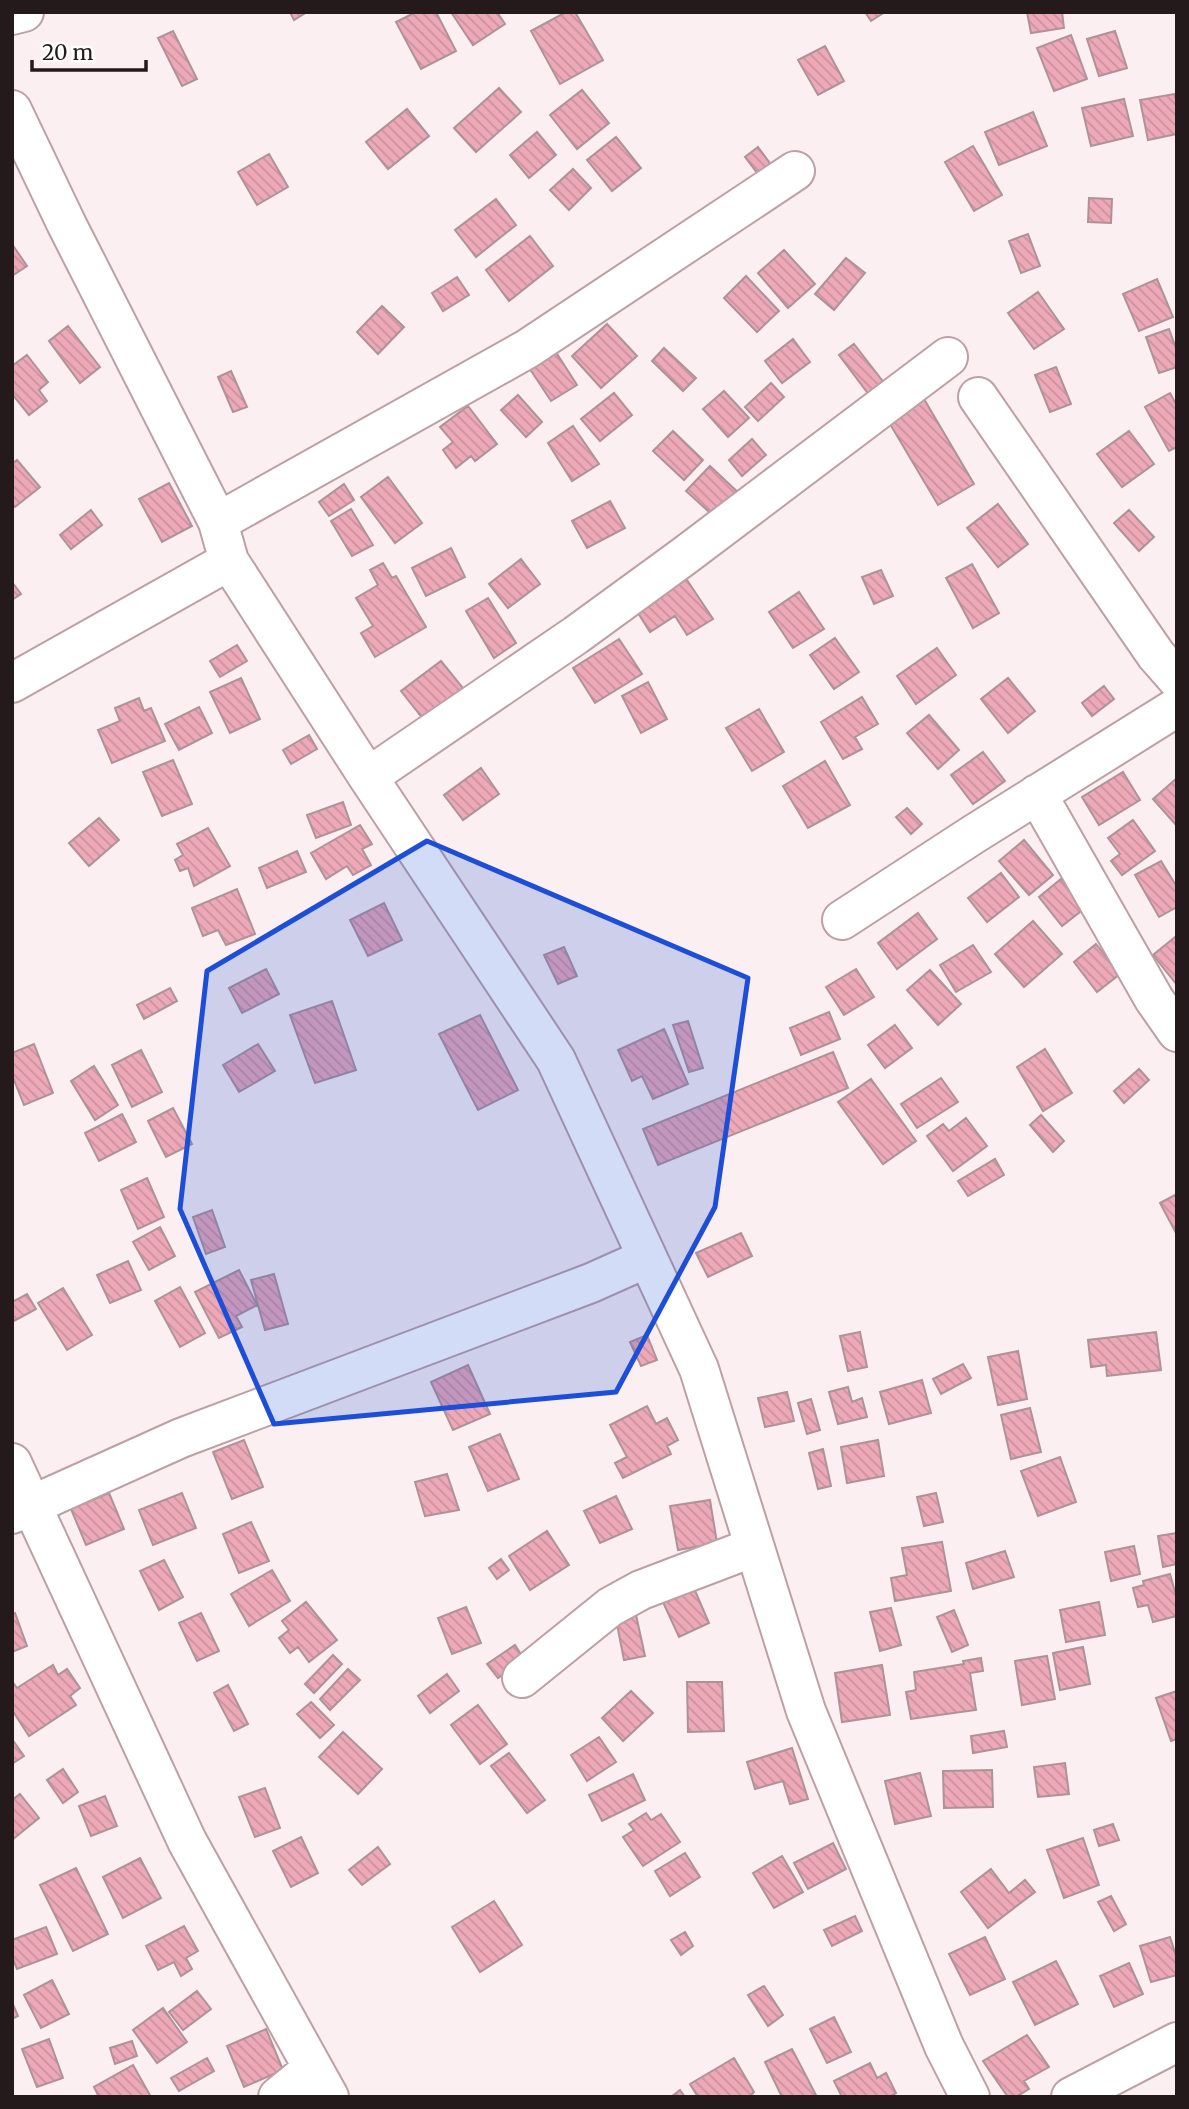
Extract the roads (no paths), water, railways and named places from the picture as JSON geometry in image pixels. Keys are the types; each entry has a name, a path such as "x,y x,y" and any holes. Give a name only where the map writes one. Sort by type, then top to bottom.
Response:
{"street":[{"path":"12,15 24,12"},
{"path":"12,110 67,225 218,522 229,561 555,1060 699,1369 806,1711 944,2046 970,2097"},
{"path":"218,522 527,349 795,171"},
{"path":"368,777 576,635 673,565 948,357"},
{"path":"978,397 1156,655 1177,679"},
{"path":"12,683 229,561"},
{"path":"842,920 1177,706"},
{"path":"1037,794 1154,999 1177,1032"},
{"path":"21,1509 181,1438 591,1283 648,1258"},
{"path":"12,1463 21,1509 187,1841 321,2083 278,2097"},
{"path":"522,1678 621,1601 641,1590 754,1547"},
{"path":"1070,2097 1177,2042"}]}
